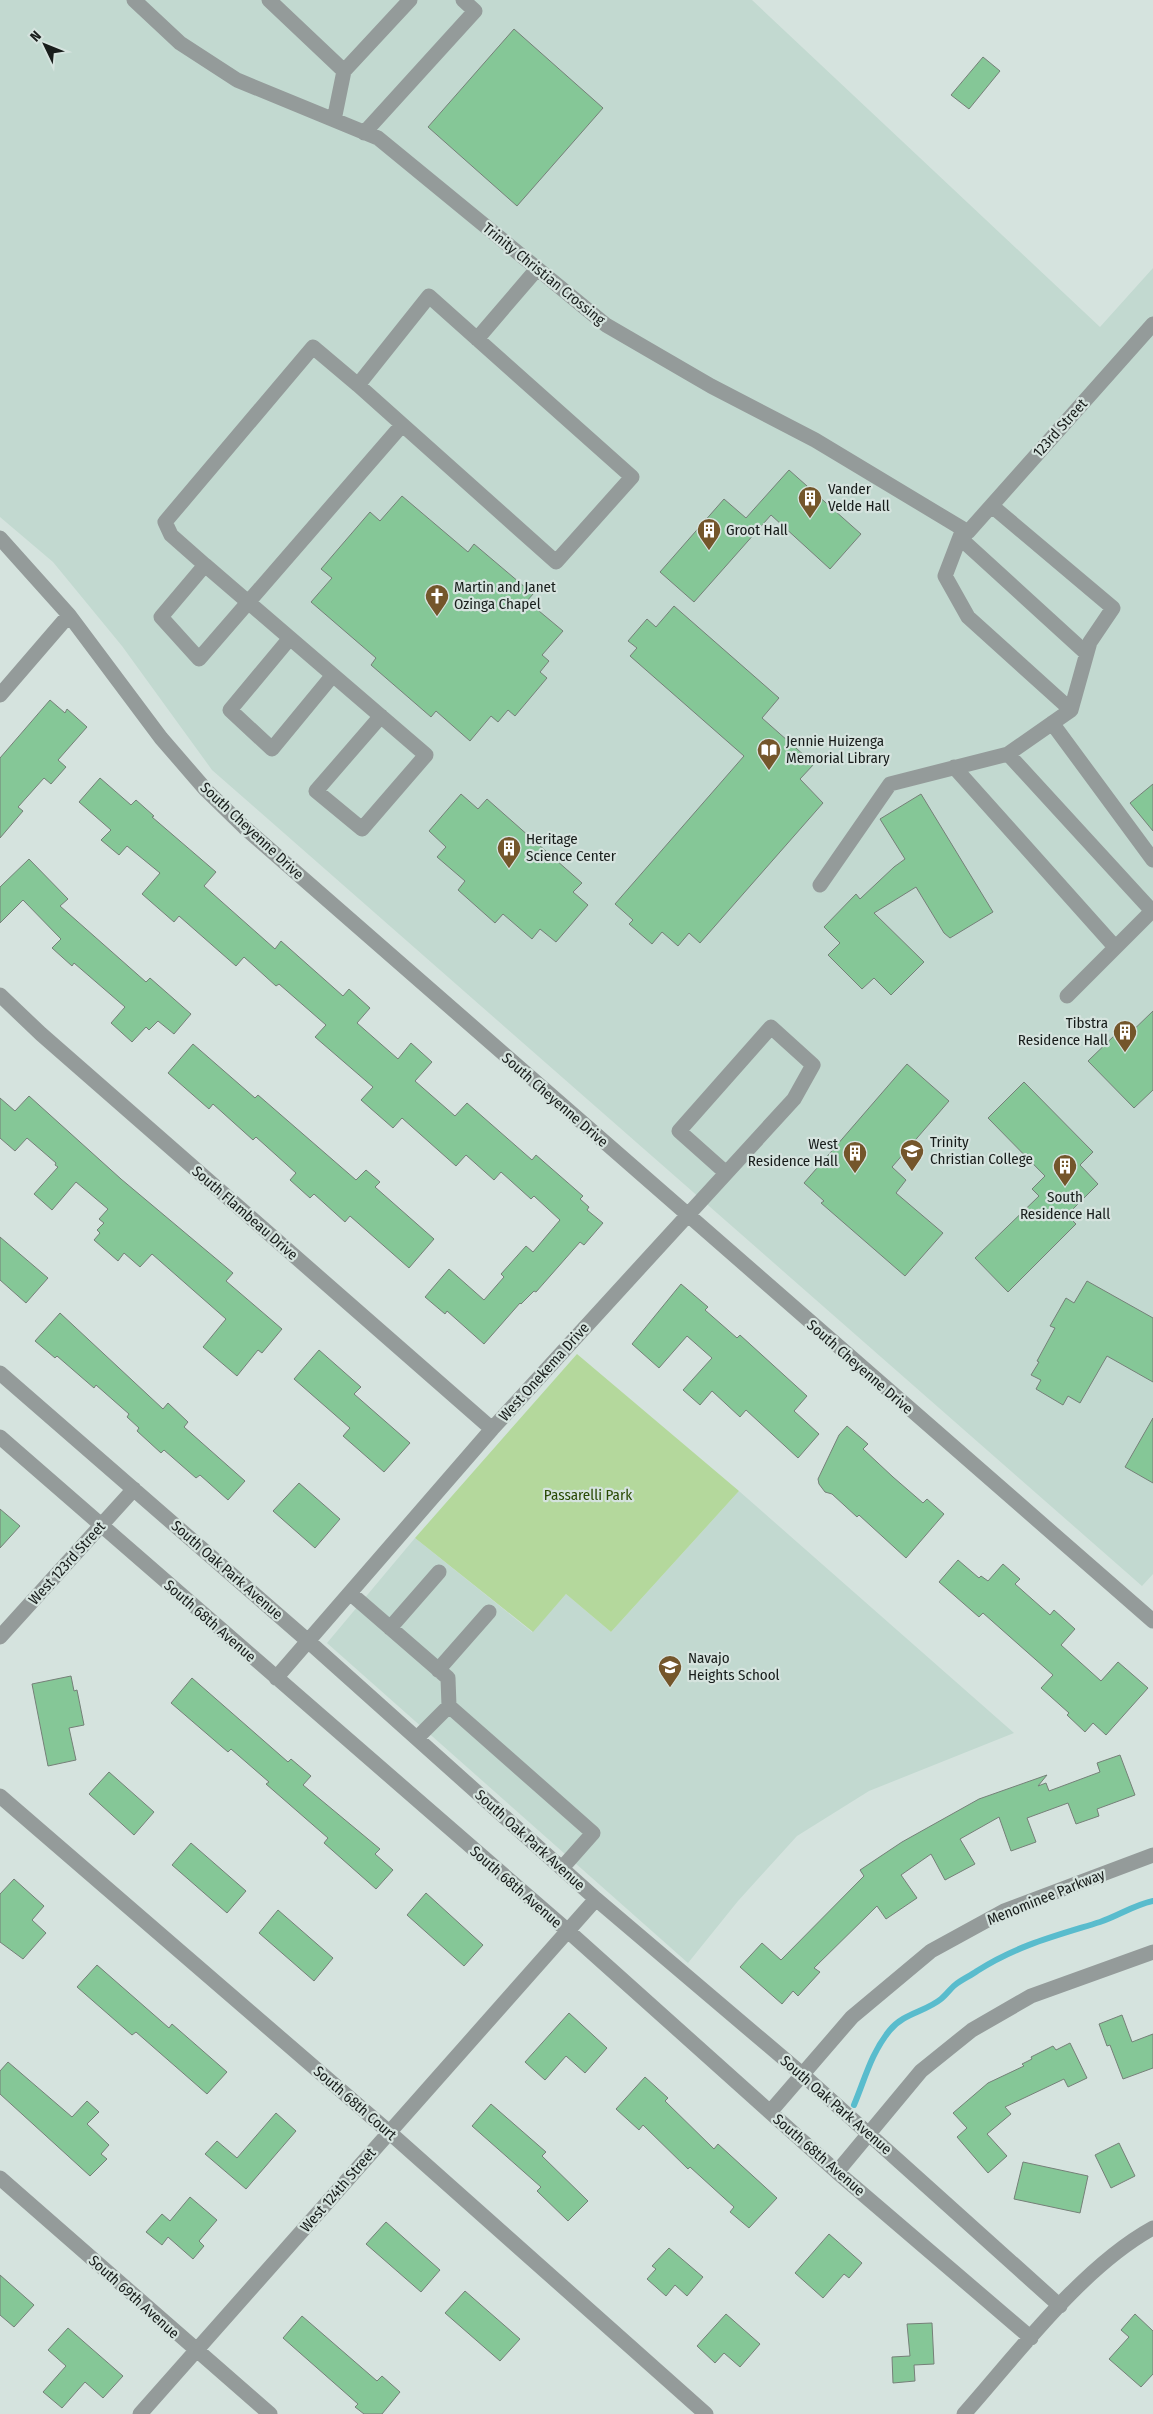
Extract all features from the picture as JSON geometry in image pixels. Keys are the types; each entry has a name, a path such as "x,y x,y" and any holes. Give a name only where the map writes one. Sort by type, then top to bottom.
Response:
{"street":[{"name":"Trinity Christian Crossing","path":"134,0 180,43 237,80 378,138 606,325 711,386 815,440 964,533 1086,653"},
{"path":"269,0 344,71"},
{"path":"334,120 344,71 410,0"},
{"path":"364,133 475,11 463,0"},
{"path":"477,339 537,269"},
{"path":"358,385 429,296 632,477 556,562 313,347 166,522 170,535 381,716 426,755 362,829 316,791 381,716"},
{"name":"123rd Street","path":"964,533 992,506 1153,324"},
{"path":"205,565 161,617 199,660 402,425"},
{"path":"820,885 890,784 954,766 1008,754 1071,710 1090,642 1113,608 992,506"},
{"path":"964,533 945,576 968,617 1071,710"},
{"name":"South Cheyenne Drive","path":"0,538 69,615 160,738 206,790 244,826 686,1216 1153,1621"},
{"path":"0,695 69,615"},
{"path":"290,638 230,710 272,749 333,675"},
{"path":"1052,723 1153,860"},
{"path":"1008,754 1152,910 1067,996"},
{"path":"954,766 1115,947"},
{"name":"South Flambeau Drive","path":"0,995 41,1034 492,1429"},
{"name":"West Onekema Drive","path":"276,1678 492,1429 725,1172 794,1099 813,1065 771,1027 679,1130 725,1172"},
{"name":"South Oak Park Avenue","path":"0,1373 308,1641 596,1899 802,2074 1060,2306"},
{"name":"South 68th Avenue","path":"0,1437 568,1931 837,2172 1031,2338"},
{"name":"West 123rd Street","path":"0,1637 134,1489"},
{"path":"390,1628 439,1572"},
{"path":"350,1593 448,1678 449,1706 593,1833 562,1868"},
{"path":"438,1670 489,1612"},
{"path":"417,1738 449,1706"},
{"name":"South 68th Court","path":"0,1796 389,2132 706,2414"},
{"name":"Menominee Parkway","path":"770,2112 852,2017 931,1951 1004,1911 1153,1855"},
{"name":"West 124th Street","path":"140,2414 596,1899"},
{"path":"837,2172 921,2071 972,2030 1031,1996 1153,1952"},
{"name":"South 69th Avenue","path":"0,2178 270,2414"},
{"path":"964,2414 1088,2276 1114,2254 1153,2228"}],"shaded area":[{"name":"Trinity Christian College","path":"0,0 752,0 1100,327 1153,268 1153,1574 1142,1586 212,770 122,646 53,562 0,517"},
{"name":"Navajo Heights School","path":"739,1491 1014,1733 869,1791 797,1836 738,1901 688,1963 327,1643 415,1538 532,1632 566,1594 611,1632"}],"green space":[{"name":"Passarelli Park","path":"577,1354 739,1491 611,1632 566,1594 533,1632 415,1538"}],"building":[{"path":"514,29 603,108 517,206 428,127"},
{"path":"983,57 1000,71 969,109 951,95"},
{"path":"789,470 861,534 830,569 771,515 694,602 660,572 724,499 746,518"},
{"name":"Martin and Janet Ozinga Chapel","path":"402,496 468,552 474,544 533,594 527,601 563,631 542,655 549,661 540,672 547,678 515,716 508,710 498,722 491,716 470,741 436,711 431,717 371,665 376,658 311,602 332,578 321,569 370,512 380,521"},
{"name":"Jennie Huizenga Memorial Library","path":"674,606 779,698 762,718 814,764 800,779 823,803 700,943 689,933 678,946 662,932 652,944 629,924 633,920 615,904 744,756 630,656 637,648 628,641 647,619 656,627"},
{"path":"50,700 65,713 67,709 87,727 58,760 66,767 51,784 44,778 18,807 23,811 0,838 0,758"},
{"path":"100,778 131,805 136,800 154,816 152,817 216,872 204,886 275,949 281,941 343,996 349,989 370,1008 357,1023 398,1059 411,1043 432,1062 415,1081 455,1116 467,1103 532,1160 536,1155 583,1196 580,1199 589,1207 587,1210 603,1223 584,1245 580,1242 536,1292 534,1291 520,1303 484,1344 447,1311 445,1314 425,1297 449,1269 484,1300 504,1277 501,1274 526,1246 533,1252 560,1220 534,1196 531,1199 501,1172 494,1180 466,1155 456,1166 402,1118 393,1128 361,1100 373,1087 315,1037 326,1025 279,984 276,986 244,957 236,966 179,916 174,922 142,894 160,873 127,846 119,855 101,840 111,830 79,802"},
{"path":"1153,784 1153,831 1130,803"},
{"name":"Heritage Science Center","path":"461,794 478,809 487,799 582,883 573,892 588,905 556,942 540,929 532,939 503,914 495,923 458,890 465,881 437,857 446,847 429,831"},
{"path":"921,794 993,912 950,938 944,933 916,887 874,913 924,962 891,995 874,978 862,989 828,955 840,943 824,927 856,894 860,899 905,859 880,819"},
{"path":"29,859 68,899 60,906 146,982 150,978 191,1014 174,1034 158,1021 149,1030 146,1027 132,1042 111,1023 125,1007 74,963 72,966 52,948 61,939 23,900 0,923 0,887"},
{"name":"Tibstra Residence Hall","path":"1153,1011 1153,1090 1134,1108 1088,1061 1116,1034 1122,1041"},
{"path":"193,1044 255,1098 258,1095 356,1180 366,1170 380,1182 375,1187 434,1239 409,1268 350,1216 345,1222 314,1194 310,1198 290,1180 296,1173 256,1137 253,1140 213,1104 209,1109 168,1073"},
{"name":"West Residence Hall","path":"907,1064 949,1101 892,1167 906,1180 896,1193 943,1233 905,1276 821,1203 824,1201 804,1183"},
{"name":"South Residence Hall","path":"1024,1082 1093,1152 1080,1165 1098,1184 1067,1215 1076,1224 1008,1292 975,1258 1039,1196 1032,1189 1045,1176 988,1118"},
{"path":"29,1096 121,1179 233,1273 226,1281 282,1329 262,1353 258,1350 237,1376 203,1347 226,1319 152,1254 140,1267 124,1253 118,1261 94,1240 100,1233 97,1230 104,1223 99,1219 108,1209 76,1182 52,1210 34,1194 58,1167 55,1165 56,1163 27,1138 15,1151 0,1138 0,1098 15,1111"},
{"path":"0,1237 48,1278 26,1303 0,1280"},
{"path":"1087,1281 1153,1318 1153,1382 1107,1356 1080,1403 1068,1396 1063,1405 1036,1389 1041,1380 1031,1375 1055,1328 1050,1326 1066,1298 1074,1303"},
{"path":"681,1284 708,1307 705,1310 737,1338 740,1335 807,1396 794,1411 819,1434 798,1458 746,1410 740,1417 712,1391 700,1405 683,1390 712,1358 687,1336 659,1368 632,1344"},
{"path":"60,1313 163,1409 168,1403 188,1422 184,1427 245,1481 228,1500 200,1475 196,1478 164,1450 161,1453 137,1431 139,1428 127,1417 129,1414 96,1385 94,1388 57,1356 55,1358 35,1341"},
{"path":"319,1350 361,1387 354,1394 410,1443 384,1472 343,1436 350,1428 294,1379"},
{"path":"1153,1418 1153,1483 1125,1467"},
{"path":"847,1426 868,1444 863,1449 893,1477 923,1503 927,1499 944,1514 906,1558 859,1515 857,1517 832,1494 825,1492 819,1484 818,1479 839,1435"},
{"path":"299,1483 340,1519 315,1548 273,1511"},
{"path":"0,1509 20,1526 0,1548"},
{"path":"958,1560 979,1578 981,1576 988,1581 1003,1564 1020,1579 1015,1584 1050,1615 1054,1610 1075,1629 1061,1645 1101,1681 1118,1662 1148,1688 1106,1735 1093,1723 1085,1732 1067,1715 1069,1713 1041,1688 1053,1675 983,1613 979,1617 939,1582"},
{"path":"71,1676 74,1691 77,1690 84,1725 69,1728 76,1760 48,1766 32,1684"},
{"path":"192,1678 288,1762 291,1759 311,1776 303,1785 380,1849 375,1854 393,1870 376,1889 324,1843 328,1838 266,1784 269,1782 231,1749 228,1752 171,1703"},
{"path":"1120,1755 1135,1795 1097,1809 1099,1816 1076,1824 1068,1803 1027,1818 1036,1842 1011,1851 999,1817 960,1839 975,1864 945,1880 931,1854 901,1875 917,1898 886,1919 877,1906 814,1968 820,1972 798,1996 793,1991 782,2004 740,1967 762,1943 781,1960 864,1876 860,1870 902,1842 979,1799 1047,1775 1038,1786 1046,1783 1049,1791 1100,1772 1097,1763"},
{"path":"109,1772 154,1812 134,1835 89,1794"},
{"path":"191,1843 246,1891 227,1913 172,1865"},
{"path":"14,1879 44,1906 32,1920 46,1933 23,1959 0,1942 0,1894"},
{"path":"426,1893 483,1945 464,1966 407,1915"},
{"path":"278,1910 333,1958 314,1981 259,1933"},
{"path":"97,1965 169,2028 172,2024 227,2072 207,2094 136,2032 132,2035 77,1987"},
{"path":"569,2013 607,2048 585,2073 566,2056 545,2080 525,2062"},
{"path":"1122,2015 1132,2042 1153,2034 1153,2068 1123,2079 1110,2045 1107,2046 1099,2024"},
{"path":"1070,2043 1087,2078 1068,2087 1064,2079 1005,2107 1011,2114 987,2134 1007,2156 988,2173 957,2137 967,2128 953,2113 988,2083 1024,2066 1022,2064 1032,2059 1031,2057 1053,2046 1056,2050"},
{"path":"8,2062 72,2117 87,2101 99,2112 87,2124 109,2145 101,2154 107,2159 90,2176 0,2094 0,2071"},
{"path":"645,2077 668,2098 665,2101 714,2149 718,2144 777,2198 749,2228 730,2212 734,2207 690,2167 688,2169 643,2125 639,2130 616,2109"},
{"path":"491,2104 546,2152 542,2156 588,2201 568,2221 537,2191 541,2187 472,2126"},
{"path":"276,2113 296,2131 246,2189 205,2154 217,2141 237,2158"},
{"path":"1119,2143 1135,2176 1111,2188 1095,2155"},
{"path":"1023,2162 1088,2176 1080,2213 1014,2199"},
{"path":"190,2197 217,2220 199,2241 204,2246 193,2259 168,2237 162,2245 146,2232 162,2214 170,2221"},
{"path":"386,2222 440,2270 421,2292 366,2244"},
{"path":"829,2234 862,2263 849,2278 844,2274 823,2298 795,2273"},
{"path":"669,2248 703,2277 687,2296 675,2285 666,2296 647,2279 656,2269 652,2266"},
{"path":"0,2275 34,2305 14,2327 0,2315"},
{"path":"465,2291 520,2339 500,2361 445,2313"},
{"path":"726,2314 760,2344 740,2367 724,2353 715,2363 697,2346"},
{"path":"1135,2314 1153,2331 1153,2374 1141,2387 1109,2359 1129,2337 1121,2330"},
{"path":"302,2316 377,2381 382,2376 400,2392 382,2414 364,2414 355,2407 358,2404 283,2338"},
{"path":"932,2323 934,2364 914,2365 915,2381 893,2383 892,2357 910,2356 907,2324"},
{"path":"68,2328 123,2376 103,2398 85,2382 62,2408 43,2392 66,2366 48,2350"}],"waterway":[{"path":"854,2105 878,2048 896,2024 935,2003 957,1983 1007,1954 1037,1942 1100,1922 1153,1901"}],"place":[{"name":"Vander Velde Hall","path":"810,519"},
{"name":"Groot Hall","path":"709,551"},
{"name":"Martin and Janet Ozinga Chapel","path":"437,617"},
{"name":"Jennie Huizenga Memorial Library","path":"769,771"},
{"name":"Heritage Science Center","path":"509,869"},
{"name":"Tibstra Residence Hall","path":"1125,1053"},
{"name":"Trinity Christian College","path":"912,1172"},
{"name":"West Residence Hall","path":"855,1174"},
{"name":"South Residence Hall","path":"1065,1187"},
{"name":"Navajo Heights School","path":"670,1688"}]}
